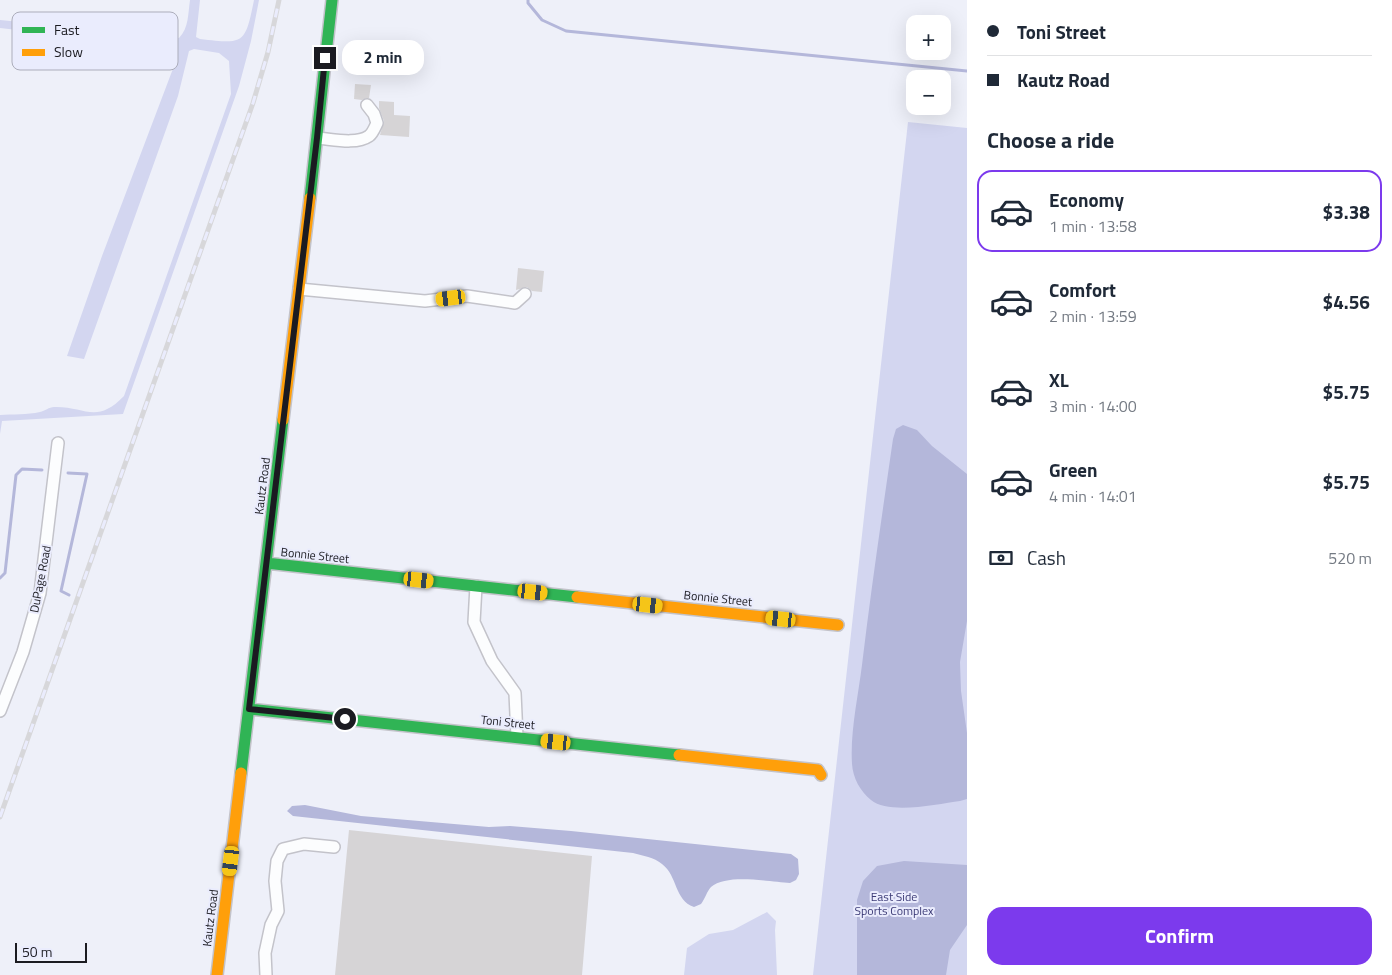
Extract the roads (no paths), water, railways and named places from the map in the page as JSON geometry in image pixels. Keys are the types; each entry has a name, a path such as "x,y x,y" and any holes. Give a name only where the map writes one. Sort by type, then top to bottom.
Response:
{"street":[{"name":"Kautz Road","path":"217,975 332,0"},
{"path":"317,138 361,140 369,136 377,123 374,114 367,105"},
{"path":"299,289 425,301 467,296 516,303 525,294"},
{"name":"DuPage Road","path":"0,711 5,682 23,652 40,593 50,524 58,443"},
{"name":"Bonnie Street","path":"266,563 838,625"},
{"path":"476,586 474,622 492,661 514,693 517,737"},
{"name":"Toni Street","path":"249,709 818,770 821,775"},
{"path":"266,975 265,953 271,924 278,911 275,881 277,861 284,849 304,844 334,847"}],"waterway":[{"path":"528,0 528,3 542,20 566,31 967,71"},
{"path":"0,578 5,573 16,475 22,469 42,470"},
{"path":"68,473 87,474 61,591 69,595"}],"railway":[{"path":"0,817 253,103 268,52 279,0"}],"park label":[{"name":"East Side Sports Complex","path":"894,903"}]}
